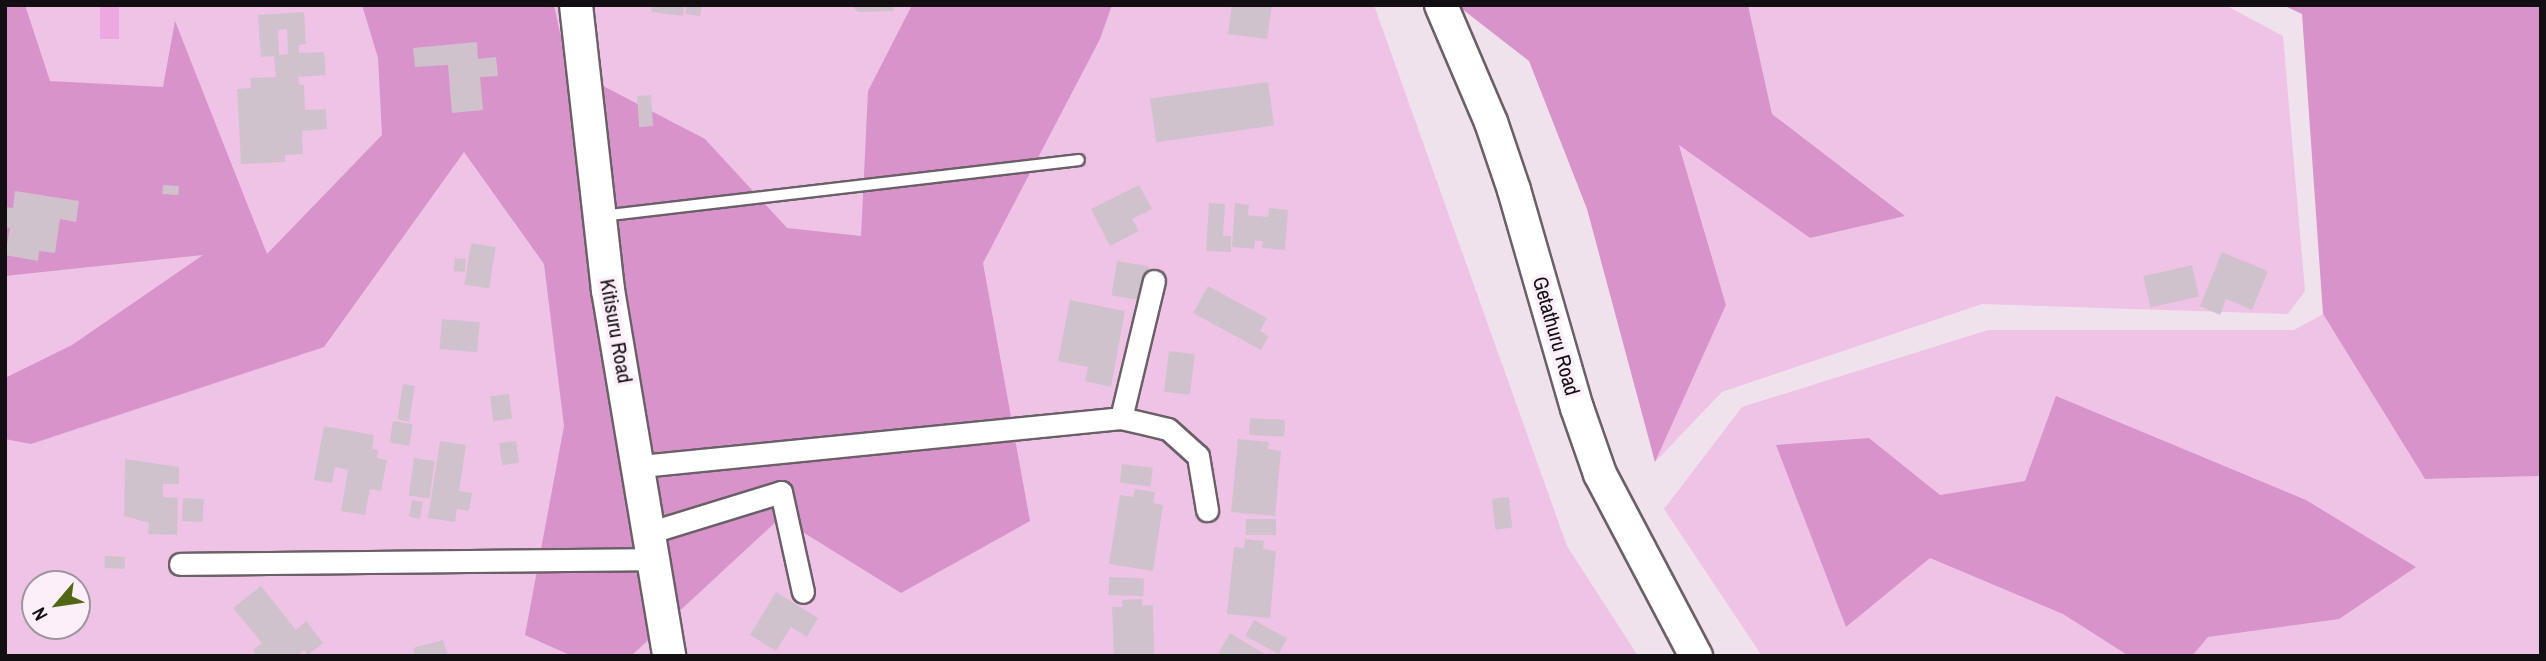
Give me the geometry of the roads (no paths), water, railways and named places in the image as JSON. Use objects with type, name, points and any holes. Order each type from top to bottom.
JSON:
[{"type":"main road","name":"Kitisuru Road","points":[[576,5],[608,290],[641,466],[669,656]]},
{"type":"main road","name":"Getathuru Road","points":[[1441,5],[1514,190],[1577,408],[1600,474],[1696,656]]},
{"type":"street","points":[[1121,418],[1154,281]]},
{"type":"street","points":[[641,466],[1121,418],[1168,429],[1198,456],[1207,510]]},
{"type":"street","points":[[180,565],[653,545],[781,492],[803,592]]},
{"type":"lane","points":[[600,216],[1079,160]]}]
